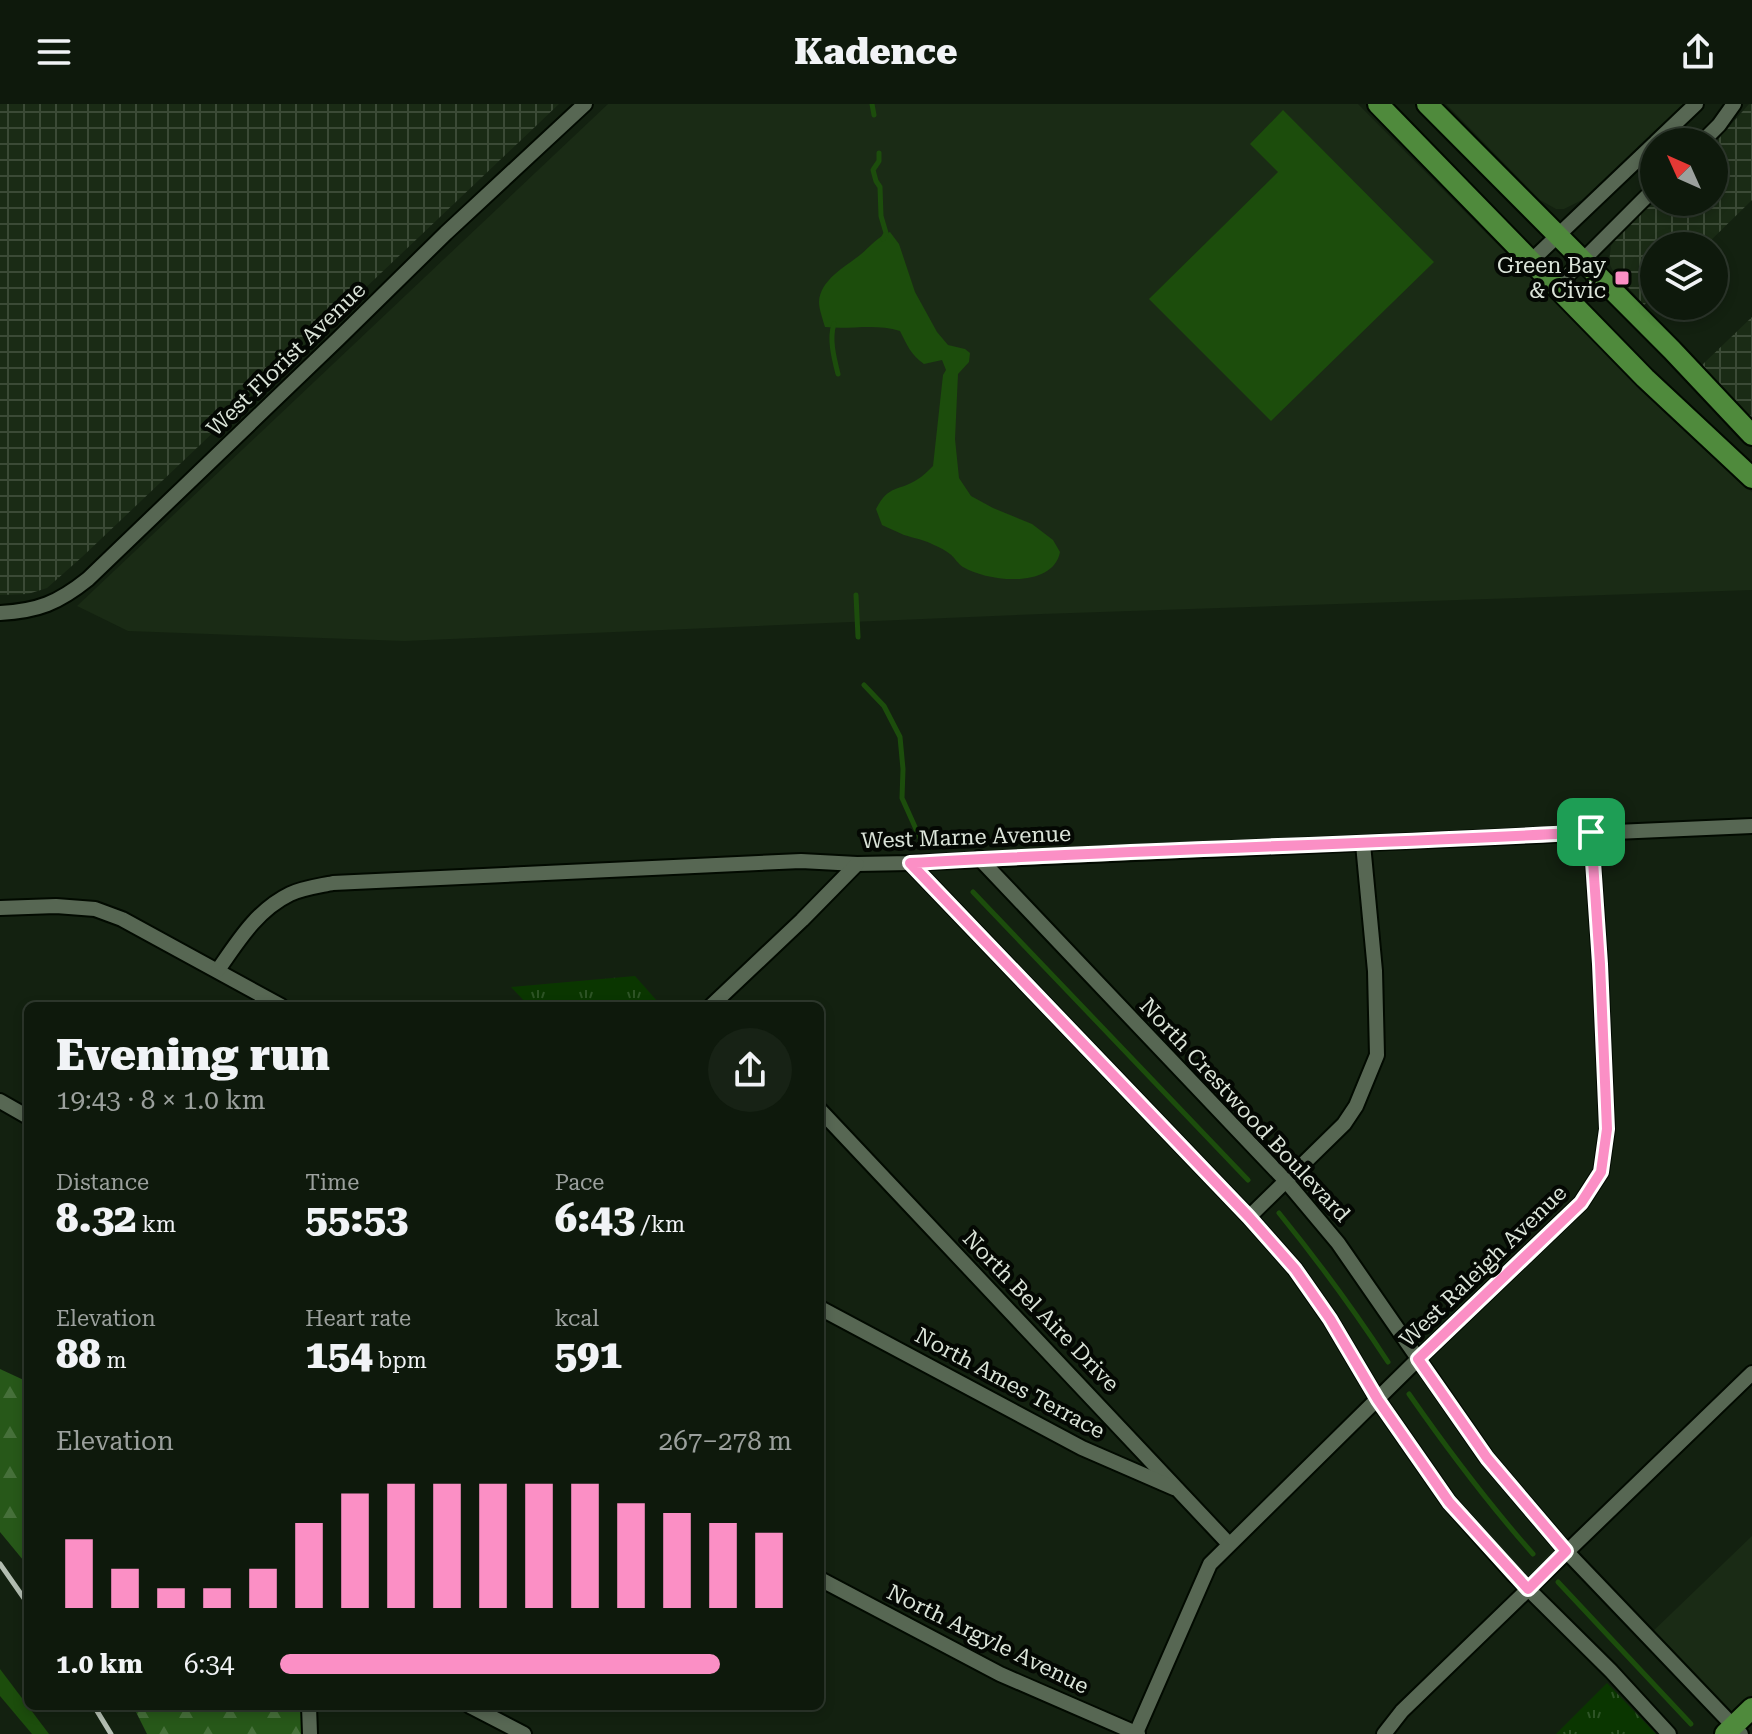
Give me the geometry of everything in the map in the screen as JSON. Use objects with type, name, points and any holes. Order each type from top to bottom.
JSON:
[{"type":"main road","points":[[1378,104],[1645,378],[1752,478]]},
{"type":"main road","points":[[1427,104],[1583,259],[1752,435]]},
{"type":"main road","points":[[1733,1731],[1752,1708]]},
{"type":"street","name":"West Florist Avenue","points":[[0,613],[26,611],[57,601],[88,579],[446,233],[585,104]]},
{"type":"street","points":[[1671,128],[1696,104]]},
{"type":"street","points":[[1716,128],[1734,104]]},
{"type":"street","points":[[1530,262],[1640,157]]},
{"type":"street","points":[[1556,287],[1640,203]]},
{"type":"street","name":"West Marne Avenue","points":[[218,970],[245,931],[266,909],[292,893],[333,883],[801,861],[910,863],[1752,826]]},
{"type":"street","name":"West Raleigh Avenue","points":[[1137,1734],[1210,1564],[1581,1203],[1601,1172],[1607,1129],[1591,832]]},
{"type":"street","points":[[1249,1217],[1344,1124],[1356,1106],[1377,1055],[1375,971],[1363,844]]},
{"type":"street","name":"North Crestwood Boulevard","points":[[979,858],[1286,1181],[1338,1243],[1487,1458],[1566,1551],[1733,1731]]},
{"type":"street","points":[[910,863],[1249,1217],[1295,1269],[1330,1319],[1378,1400],[1449,1502],[1528,1589],[1669,1734]]},
{"type":"street","points":[[718,1002],[857,864]]},
{"type":"street","points":[[0,908],[56,906],[95,909],[122,919],[274,1002]]},
{"type":"street","points":[[0,1101],[24,1115]]},
{"type":"street","name":"North Bel Aire Drive","points":[[824,1114],[1229,1544]]},
{"type":"street","name":"North Ames Terrace","points":[[824,1310],[1082,1448],[1182,1491]]},
{"type":"street","points":[[1384,1734],[1402,1711],[1752,1373]]},
{"type":"street","name":"North Argyle Avenue","points":[[824,1581],[1000,1674],[1137,1734]]},
{"type":"street","points":[[309,1710],[310,1734]]},
{"type":"street","points":[[478,1710],[524,1734]]},
{"type":"shaded area","points":[[0,104],[559,104],[47,588],[28,594],[0,595]]},
{"type":"shaded area","points":[[608,104],[1358,104],[1664,412],[1752,492],[1752,590],[1042,614],[404,641],[128,631],[77,606]]},
{"type":"shaded area","points":[[1446,104],[1683,104],[1658,128],[1640,128],[1640,145],[1582,200],[1564,209],[1556,209],[1540,200]]},
{"type":"shaded area","points":[[1752,104],[1752,200],[1719,232],[1640,232],[1640,300],[1612,269],[1609,262],[1611,246],[1640,215],[1728,216],[1728,128]]},
{"type":"shaded area","points":[[1283,110],[1434,262],[1271,421],[1149,299],[1278,172],[1250,144]]},
{"type":"shaded area","points":[[890,232],[899,244],[915,292],[937,332],[948,345],[970,353],[969,362],[958,374],[955,439],[959,478],[971,496],[1032,524],[1053,540],[1060,552],[1055,564],[1045,572],[1033,577],[1003,579],[974,572],[940,548],[882,525],[876,509],[885,496],[918,479],[933,466],[946,370],[942,360],[924,364],[920,361],[900,331],[881,327],[825,327],[819,302],[820,294],[834,275]]},
{"type":"shaded area","points":[[1752,317],[1752,420],[1702,365]]},
{"type":"shaded area","points":[[1752,1536],[1752,1708],[1733,1726],[1648,1636]]},
{"type":"shaded area","points":[[0,1669],[24,1701],[24,1710],[31,1710],[49,1734],[32,1734],[0,1696]]},
{"type":"green space","points":[[635,976],[658,1002],[525,1002],[511,987]]},
{"type":"green space","points":[[0,1369],[24,1380],[24,1561],[0,1532]]},
{"type":"green space","points":[[1607,1683],[1656,1734],[1556,1734]]},
{"type":"green space","points":[[135,1710],[306,1710],[309,1734],[147,1734]]},
{"type":"waterway","points":[[872,104],[874,115]]},
{"type":"waterway","points":[[879,153],[879,161],[873,170],[880,187],[881,216],[886,233],[883,239]]},
{"type":"waterway","points":[[834,324],[832,342],[838,374]]},
{"type":"waterway","points":[[856,595],[858,637]]},
{"type":"waterway","points":[[864,685],[884,706],[900,737],[902,798],[920,838]]},
{"type":"waterway","points":[[973,892],[1248,1180]]},
{"type":"waterway","points":[[1279,1213],[1388,1362]]},
{"type":"waterway","points":[[1409,1394],[1469,1476],[1533,1554]]},
{"type":"waterway","points":[[1558,1582],[1691,1724]]},
{"type":"railway","points":[[0,1564],[24,1598]]},
{"type":"railway","points":[[96,1710],[111,1734]]},
{"type":"place","name":"Green Bay & Civic","points":[[1622,278]]},
{"type":"route","points":[[1591,832],[1607,1129],[1601,1172],[1581,1203],[1418,1359],[1487,1458],[1566,1551],[1528,1589],[1449,1502],[1378,1400],[1330,1319],[1295,1269],[1249,1217],[910,863],[1591,832]]}]
